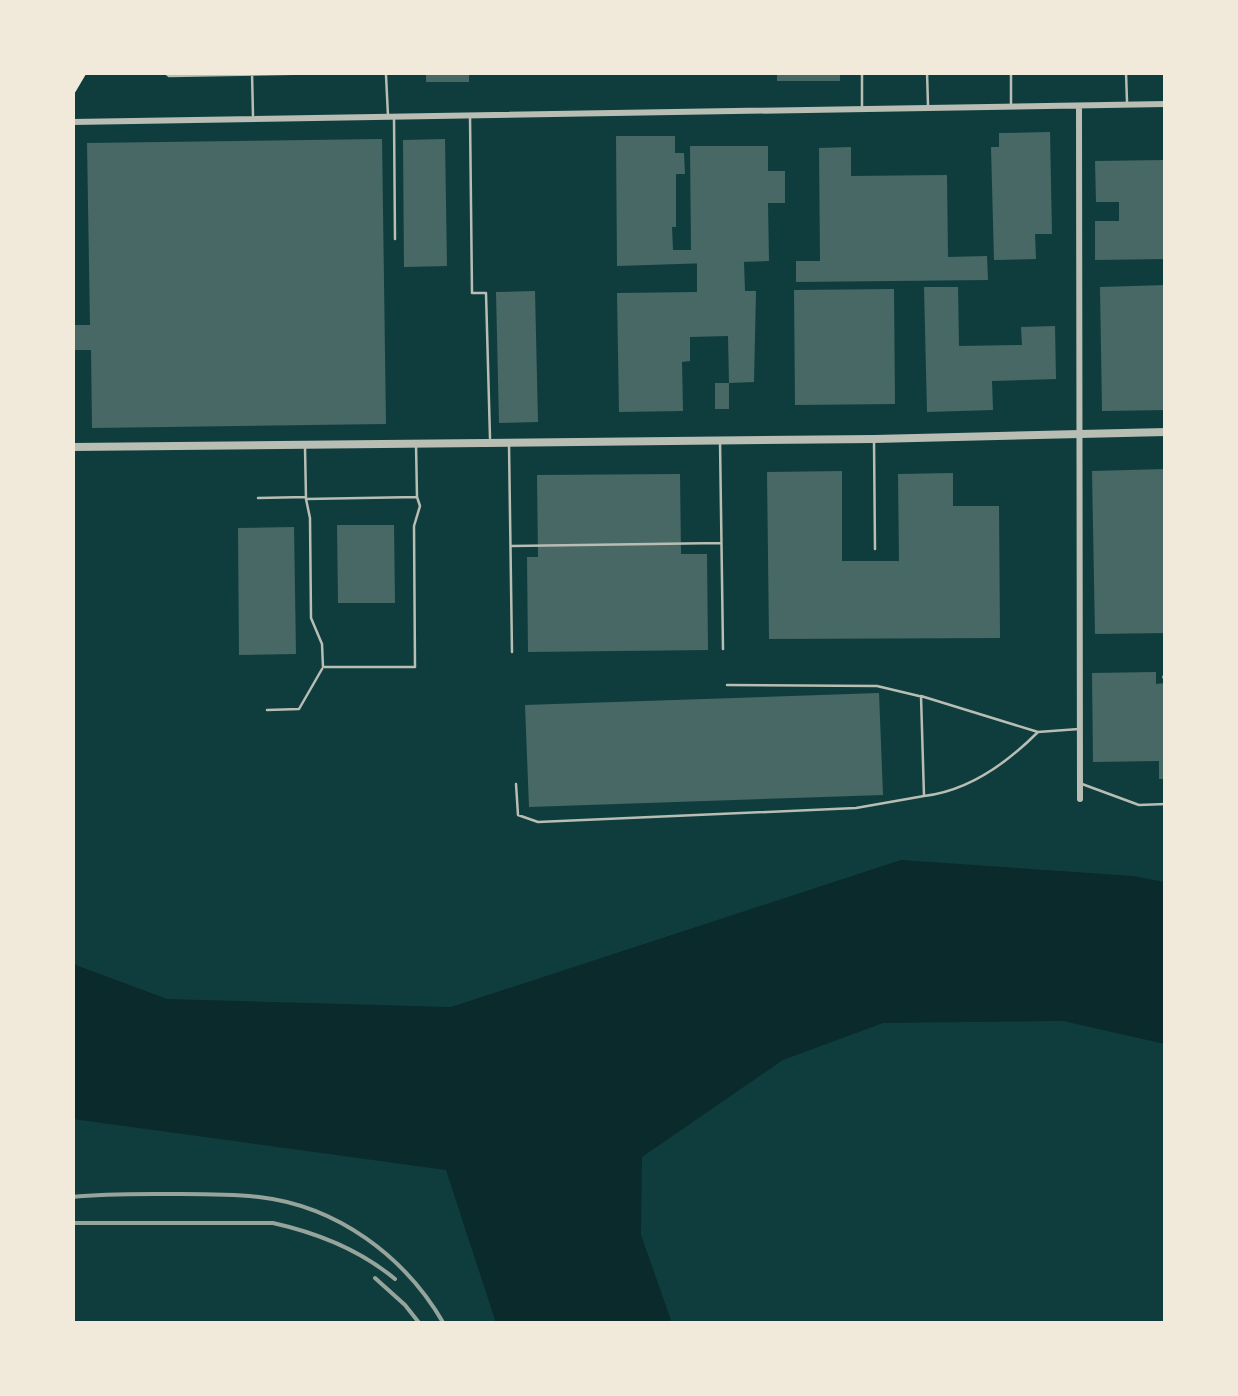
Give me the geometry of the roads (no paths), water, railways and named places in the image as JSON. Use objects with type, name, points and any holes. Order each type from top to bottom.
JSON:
[{"type":"main road","points":[[72,89],[82,72]]},
{"type":"street","points":[[72,122],[1166,104]]},
{"type":"street","points":[[1078,106],[1080,800]]},
{"type":"street","points":[[72,447],[1166,432]]},
{"type":"lane","points":[[164,72],[169,76],[387,73],[395,239]]},
{"type":"lane","points":[[862,72],[862,108]]},
{"type":"lane","points":[[927,72],[928,107]]},
{"type":"lane","points":[[1012,72],[1012,106]]},
{"type":"lane","points":[[1126,72],[1127,104]]},
{"type":"lane","points":[[252,74],[253,118]]},
{"type":"lane","points":[[470,114],[472,293],[486,293],[490,444]]},
{"type":"lane","points":[[874,439],[875,550]]},
{"type":"lane","points":[[720,440],[723,649]]},
{"type":"lane","points":[[509,443],[512,652]]},
{"type":"lane","points":[[322,668],[414,666],[414,526],[420,506],[416,444]]},
{"type":"lane","points":[[268,710],[299,708],[322,668],[322,644],[310,618],[305,445]]},
{"type":"lane","points":[[258,498],[417,498]]},
{"type":"lane","points":[[511,546],[721,542]]},
{"type":"lane","points":[[727,685],[876,686],[1038,732],[1080,728]]},
{"type":"lane","points":[[921,696],[924,796]]},
{"type":"lane","points":[[516,784],[518,815],[538,822],[856,808],[951,793],[1020,750],[1038,732]]},
{"type":"lane","points":[[1080,783],[1139,804],[1166,804]]},
{"type":"water","points":[[901,860],[1133,876],[1165,882],[1165,1044],[1063,1021],[883,1023],[783,1060],[642,1157],[641,1235],[672,1323],[496,1323],[446,1170],[73,1119],[73,964],[167,999],[451,1007]]},
{"type":"railway","points":[[72,1197],[240,1195],[288,1202],[315,1211],[342,1223],[389,1256],[428,1299],[444,1324]]},
{"type":"railway","points":[[72,1223],[273,1223],[337,1244],[395,1279]]},
{"type":"railway","points":[[375,1278],[420,1324]]}]
